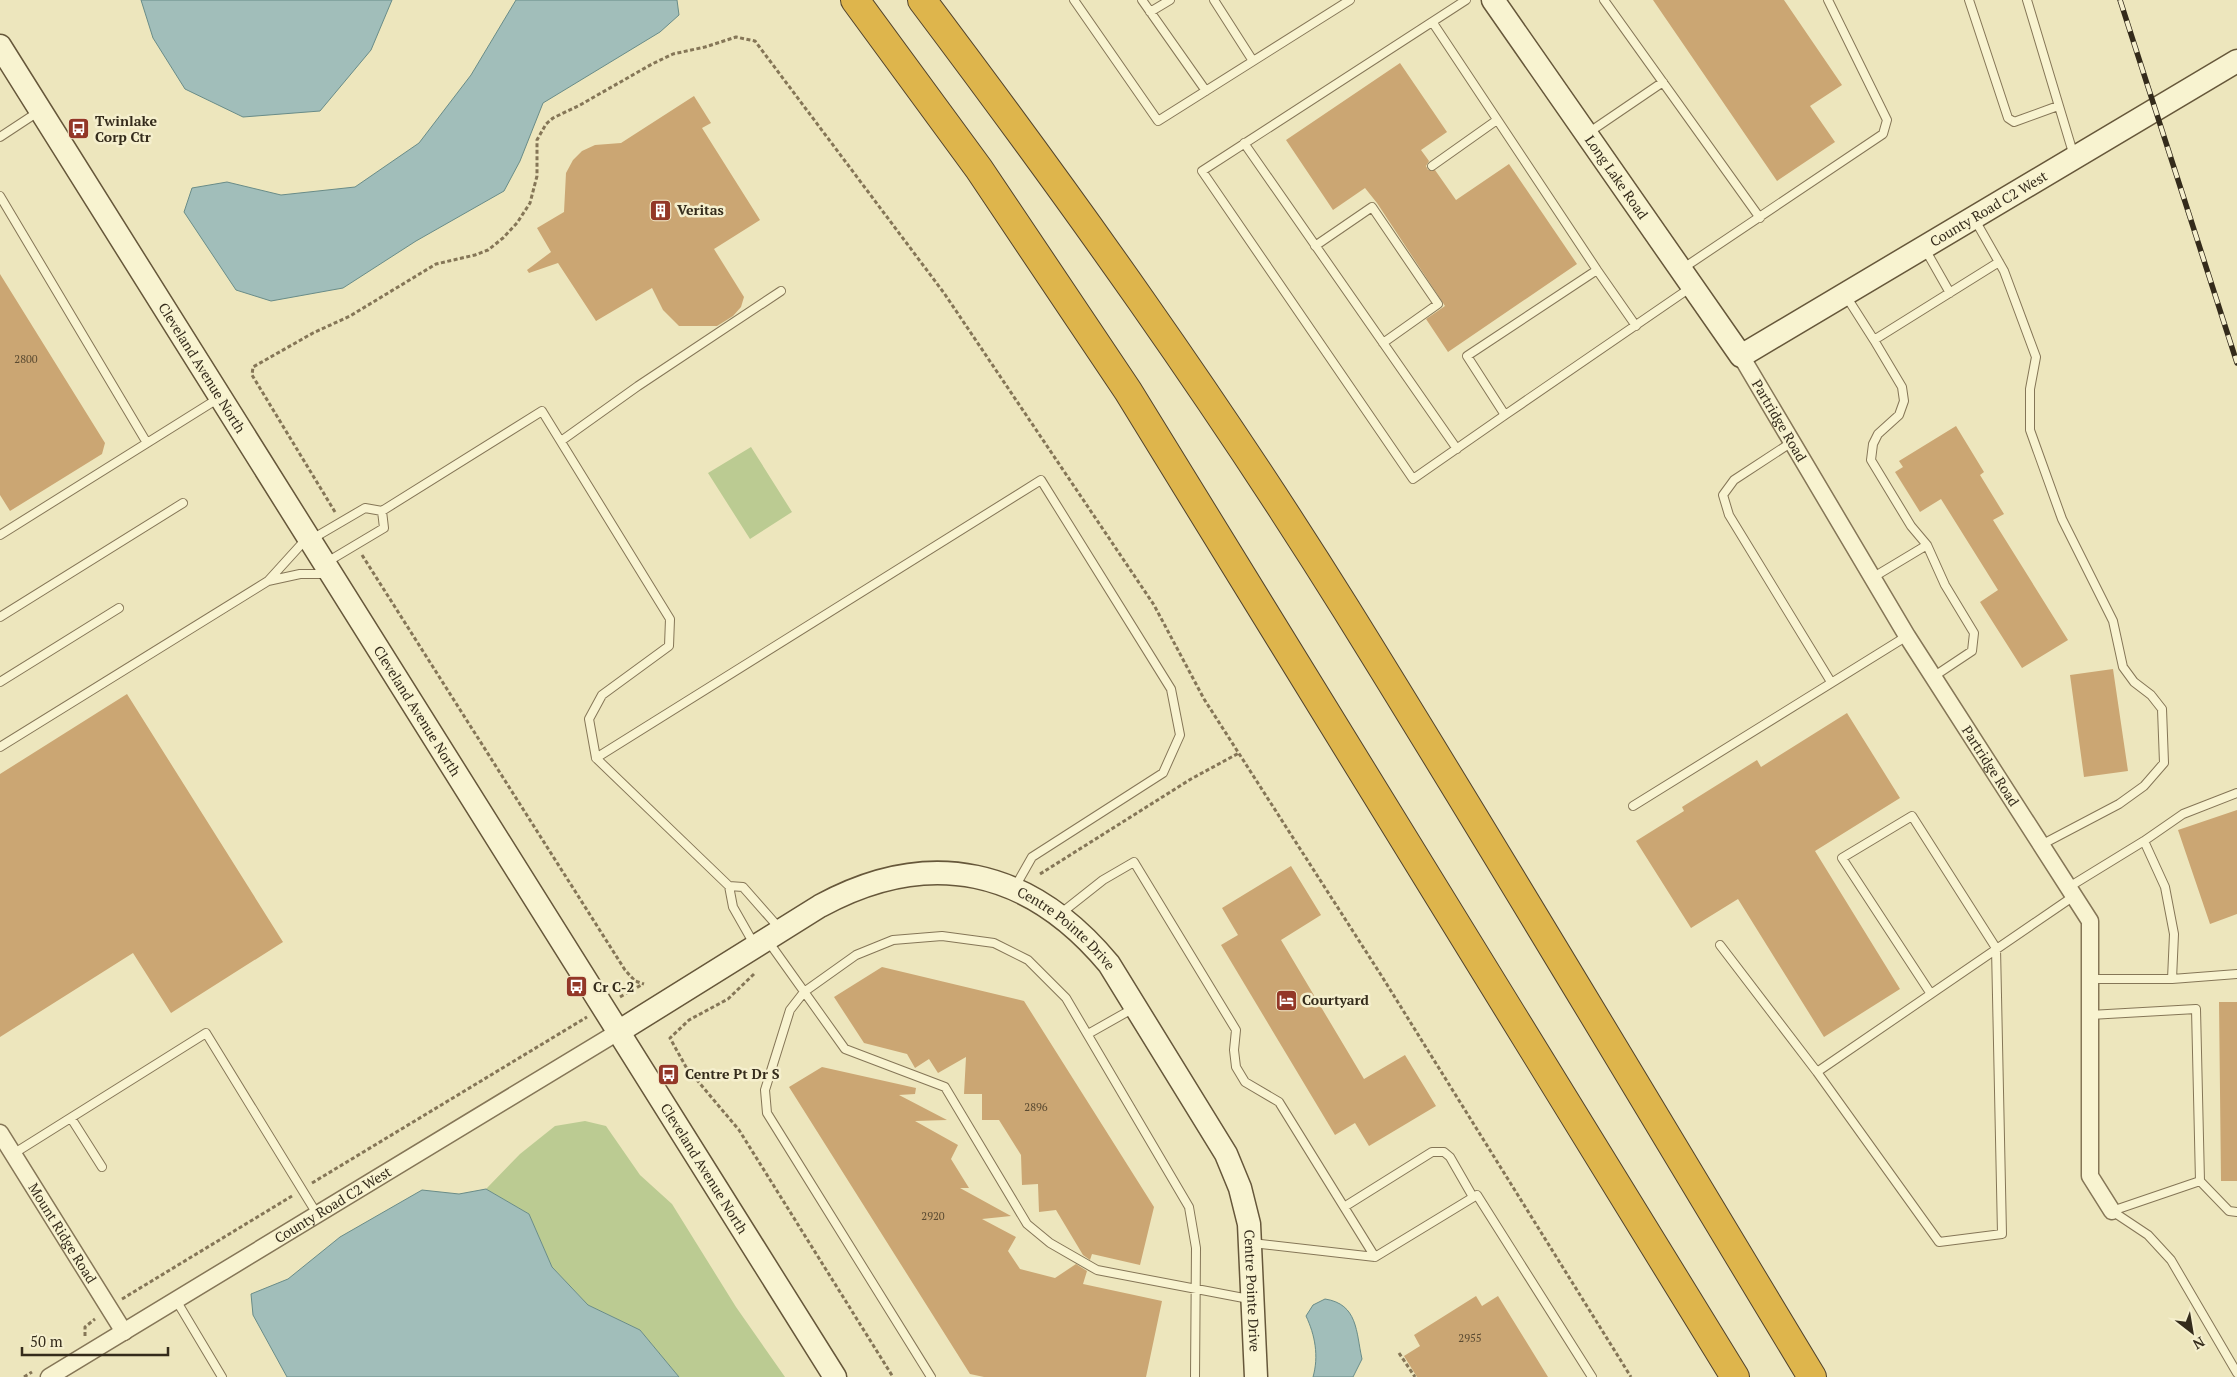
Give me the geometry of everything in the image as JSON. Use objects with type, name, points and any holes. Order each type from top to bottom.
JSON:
[{"type":"highway","points":[[855,0],[979,169],[1128,391],[1735,1377]]},
{"type":"highway","points":[[922,0],[1034,151],[1166,338],[1345,608],[1812,1377]]},
{"type":"street","name":"Long Lake Road","points":[[1493,0],[1741,356]]},
{"type":"street","name":"Cleveland Avenue North","points":[[0,46],[835,1377]]},
{"type":"street","name":"County Road C2 West","points":[[1741,356],[2237,61]]},
{"type":"street","name":"Partridge Road","points":[[1741,356],[1907,636],[2090,921],[2090,1176],[2112,1211]]},
{"type":"street","name":"Centre Pointe Drive","points":[[618,1032],[846,892],[874,882],[904,875],[937,873],[971,876],[1014,889],[1034,898],[1060,914],[1088,938],[1109,964],[1226,1154],[1240,1188],[1248,1224],[1254,1300],[1256,1377]]},
{"type":"street","name":"County Road C2 West","points":[[49,1377],[618,1032]]},
{"type":"street","name":"Mount Ridge Road","points":[[0,1133],[124,1332]]},
{"type":"lane","points":[[1074,0],[1158,121],[1350,0]]},
{"type":"lane","points":[[1142,0],[1206,91]]},
{"type":"lane","points":[[1150,12],[1170,0]]},
{"type":"lane","points":[[1214,0],[1253,61]]},
{"type":"lane","points":[[1466,0],[1202,171],[1413,478],[1636,326],[1686,278],[1760,218],[1883,134],[1887,120],[1828,0]]},
{"type":"lane","points":[[1604,0],[1760,218]]},
{"type":"lane","points":[[1969,0],[2008,118],[2014,122],[2058,106]]},
{"type":"lane","points":[[2027,0],[2075,158]]},
{"type":"lane","points":[[1433,23],[1636,326]]},
{"type":"lane","points":[[1586,135],[1663,82]]},
{"type":"lane","points":[[0,137],[40,110]]},
{"type":"lane","points":[[1432,166],[1497,120]]},
{"type":"lane","points":[[1244,143],[1457,449]]},
{"type":"lane","points":[[0,196],[147,443]]},
{"type":"lane","points":[[1315,246],[1374,205],[1438,304],[1383,343]]},
{"type":"lane","points":[[1974,218],[1999,262],[2036,357],[2030,389],[2030,430],[2062,519],[2113,621],[2123,667],[2134,682],[2151,695],[2162,709],[2164,763],[2144,786],[2119,804],[2041,844]]},
{"type":"lane","points":[[1924,247],[1950,293]]},
{"type":"lane","points":[[1874,340],[1999,262]]},
{"type":"lane","points":[[1505,415],[1467,356],[1597,270]]},
{"type":"lane","points":[[561,442],[638,386],[781,291]]},
{"type":"lane","points":[[1845,294],[1902,387],[1904,401],[1898,415],[1878,434],[1873,444],[1871,460],[1911,526],[1927,544],[1945,585],[1974,633],[1972,651],[1933,677]]},
{"type":"lane","points":[[0,535],[220,397]]},
{"type":"lane","points":[[0,747],[268,582],[309,538],[365,508],[382,511],[542,411],[670,619],[669,646],[602,695],[589,719],[596,758],[729,886],[733,907],[768,939]]},
{"type":"lane","points":[[1792,442],[1734,480],[1723,495],[1729,515],[1831,682]]},
{"type":"lane","points":[[596,758],[1041,480],[1171,689],[1180,735],[1164,773],[1032,857],[1014,889]]},
{"type":"lane","points":[[0,617],[183,503]]},
{"type":"lane","points":[[268,582],[328,569],[384,528],[382,511]]},
{"type":"lane","points":[[1872,578],[1927,544]]},
{"type":"lane","points":[[0,682],[119,608]]},
{"type":"lane","points":[[1632,806],[1907,636]]},
{"type":"lane","points":[[1817,1072],[1931,994],[2071,891],[2183,814],[2237,793]]},
{"type":"lane","points":[[1720,945],[1817,1072],[1939,1242],[2002,1234],[1996,948],[1912,816],[1842,858],[1931,994]]},
{"type":"lane","points":[[2144,841],[2165,887],[2169,906],[2174,934],[2172,979]]},
{"type":"lane","points":[[1060,914],[1103,880],[1134,862],[1236,1030],[1234,1050],[1236,1067],[1245,1082],[1278,1102],[1375,1257]]},
{"type":"lane","points":[[729,886],[743,886],[768,939],[845,1049],[945,1087],[1027,1224],[1050,1243],[1097,1270],[1254,1300]]},
{"type":"lane","points":[[930,1377],[767,1113],[765,1090],[790,1010],[804,992],[856,955],[893,940],[942,936],[994,944],[1028,960],[1066,998],[1189,1207],[1196,1248],[1194,1377]]},
{"type":"lane","points":[[2090,979],[2172,979],[2237,974]]},
{"type":"lane","points":[[1088,1034],[1136,1006]]},
{"type":"lane","points":[[2090,1015],[2196,1009],[2200,1181],[2229,1212],[2237,1212]]},
{"type":"lane","points":[[13,1154],[206,1033],[318,1214]]},
{"type":"lane","points":[[71,1118],[102,1167]]},
{"type":"lane","points":[[1344,1207],[1432,1152],[1444,1152],[1450,1157],[1473,1197]]},
{"type":"lane","points":[[2112,1211],[2200,1181]]},
{"type":"lane","points":[[1250,1243],[1375,1257],[1477,1194],[1592,1377]]},
{"type":"lane","points":[[2112,1211],[2148,1235],[2171,1260],[2237,1373]]},
{"type":"lane","points":[[176,1300],[222,1377]]},
{"type":"path","points":[[1040,874],[1191,780],[1238,754]]},
{"type":"path","points":[[780,958],[753,975],[728,999],[689,1020],[670,1038],[686,1067],[739,1130],[893,1377]]},
{"type":"path","points":[[124,1298],[573,1025]]},
{"type":"path","points":[[1399,1352],[1415,1377]]},
{"type":"green space","points":[[751,447],[792,512],[750,539],[708,473]]},
{"type":"green space","points":[[585,1121],[606,1126],[640,1175],[672,1204],[736,1307],[785,1377],[679,1377],[640,1330],[588,1305],[552,1267],[529,1214],[486,1189],[520,1154],[555,1126]]},
{"type":"water","points":[[141,0],[392,0],[371,50],[320,111],[243,117],[185,89],[153,38]]},
{"type":"water","points":[[516,0],[677,0],[679,15],[660,32],[543,103],[520,161],[504,191],[416,241],[343,288],[271,301],[236,290],[184,212],[192,188],[227,182],[281,195],[355,187],[419,143],[471,75]]},
{"type":"water","points":[[486,1189],[529,1214],[552,1267],[588,1305],[640,1330],[679,1377],[287,1377],[253,1315],[251,1294],[288,1279],[340,1237],[422,1190],[459,1194]]},
{"type":"water","points":[[1325,1299],[1336,1302],[1344,1307],[1354,1321],[1362,1359],[1353,1377],[1313,1377],[1316,1353],[1312,1331],[1306,1316],[1313,1305]]},
{"type":"building","points":[[1653,0],[1784,0],[1842,85],[1810,106],[1835,142],[1777,181]]},
{"type":"building","points":[[1400,63],[1447,132],[1421,150],[1429,161],[1426,166],[1428,170],[1435,170],[1456,200],[1509,164],[1577,264],[1448,352],[1426,319],[1445,306],[1377,203],[1365,188],[1333,210],[1286,140]]},
{"type":"building","name":"Veritas","points":[[694,96],[711,123],[702,128],[760,220],[714,249],[744,297],[741,307],[733,316],[717,326],[679,326],[663,310],[652,288],[596,321],[558,263],[529,273],[527,270],[551,252],[537,228],[564,212],[566,173],[573,160],[582,151],[595,145],[621,143]]},
{"type":"building","points":[[0,274],[105,443],[102,454],[10,511],[0,495]]},
{"type":"building","points":[[1956,426],[1984,472],[1980,475],[2004,514],[1993,520],[2068,640],[2022,668],[1980,602],[1998,590],[1941,499],[1920,512],[1895,472],[1903,467],[1899,461]]},
{"type":"building","points":[[2113,669],[2128,771],[2084,777],[2070,675]]},
{"type":"building","points":[[127,694],[283,942],[171,1013],[133,953],[0,1037],[0,774]]},
{"type":"building","points":[[1847,713],[1900,798],[1815,851],[1900,989],[1824,1037],[1738,899],[1691,928],[1636,841],[1684,811],[1682,807],[1757,760],[1761,767]]},
{"type":"building","points":[[2237,810],[2237,914],[2210,924],[2178,830]]},
{"type":"building","name":"Courtyard","points":[[1291,866],[1321,915],[1281,940],[1364,1079],[1405,1055],[1436,1106],[1369,1146],[1355,1123],[1335,1135],[1221,945],[1238,935],[1222,908]]},
{"type":"building","points":[[882,967],[1024,1001],[1154,1207],[1140,1265],[1092,1254],[1090,1260],[1083,1255],[1056,1210],[1039,1212],[1038,1184],[1022,1185],[1021,1155],[999,1120],[982,1120],[982,1094],[964,1094],[966,1057],[938,1073],[929,1059],[915,1068],[907,1054],[864,1043],[834,997]]},
{"type":"building","points":[[2219,1002],[2237,1002],[2237,1181],[2221,1181]]},
{"type":"building","points":[[822,1067],[916,1088],[915,1094],[899,1095],[947,1120],[915,1121],[958,1145],[951,1159],[969,1188],[960,1188],[1011,1216],[982,1219],[1016,1237],[1008,1251],[1020,1269],[1055,1278],[1076,1264],[1087,1271],[1083,1284],[1162,1301],[1146,1377],[984,1377],[970,1374],[789,1087]]},
{"type":"building","points":[[1476,1296],[1482,1306],[1498,1296],[1548,1377],[1417,1377],[1404,1356],[1420,1346],[1414,1335]]},
{"type":"railway","points":[[2120,0],[2237,363]]},
{"type":"place","name":"Twinlake Corp Ctr","points":[[79,129]]},
{"type":"place","name":"Veritas","points":[[661,210]]},
{"type":"place","name":"Cr C-2","points":[[577,987]]},
{"type":"place","name":"Courtyard","points":[[1286,1000]]},
{"type":"place","name":"Centre Pt Dr S","points":[[669,1074]]}]
